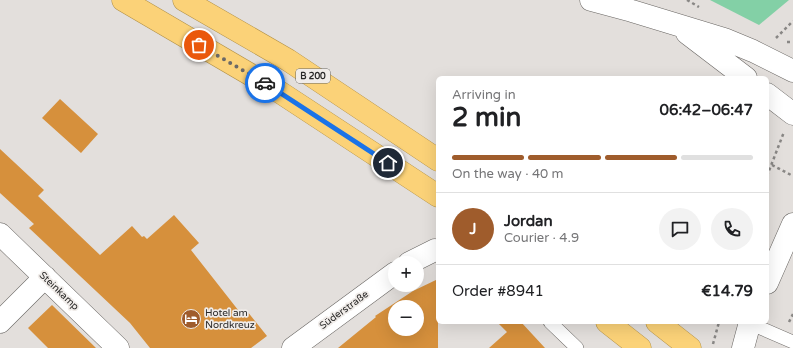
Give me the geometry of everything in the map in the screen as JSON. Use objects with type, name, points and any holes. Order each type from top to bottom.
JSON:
[{"type":"highway","points":[[123,0],[275,89],[436,195]]},
{"type":"highway","name":"B 200","points":[[184,0],[288,60],[436,159]]},
{"type":"highway","points":[[610,324],[640,348]]},
{"type":"highway","points":[[660,324],[684,343]]},
{"type":"main road","points":[[591,0],[724,39],[753,51],[793,71]]},
{"type":"main road","points":[[677,25],[743,76]]},
{"type":"main road","points":[[769,96],[790,121]]},
{"type":"main road","points":[[769,278],[793,224]]},
{"type":"main road","name":"Steinkamp","points":[[0,234],[118,348]]},
{"type":"main road","points":[[424,256],[436,250]]},
{"type":"main road","points":[[0,322],[45,277]]},
{"type":"main road","name":"Süderstraße","points":[[293,348],[388,278]]},
{"type":"main road","points":[[743,348],[750,324]]},
{"type":"lane","points":[[552,324],[577,348]]},
{"type":"lane","points":[[752,324],[793,342]]},
{"type":"path","points":[[773,42],[793,21]]},
{"type":"path","points":[[769,172],[790,121]]},
{"type":"path","points":[[772,165],[793,176]]},
{"type":"path","points":[[711,348],[718,324]]},
{"type":"green space","points":[[710,0],[789,0],[759,25]]},
{"type":"building","points":[[60,99],[98,134],[81,153],[42,118]]},
{"type":"building","points":[[0,149],[44,190],[38,196],[100,255],[132,226],[142,237],[144,236],[147,239],[174,215],[199,243],[191,250],[242,315],[247,311],[267,336],[251,348],[150,348],[130,323],[29,228],[34,224],[0,193]]},
{"type":"building","points":[[436,280],[436,324],[438,324],[438,348],[338,348],[376,317],[375,316],[388,307],[388,336],[424,336],[424,300],[399,300],[411,292],[424,292],[424,286]]},
{"type":"building","points":[[52,305],[96,348],[48,348],[28,328]]},
{"type":"building","points":[[499,324],[523,324],[545,348],[489,348],[507,332]]},
{"type":"way so far","points":[[199,45],[265,83]]},
{"type":"place","name":"Hotel am Nordkreuz","points":[[191,319]]},
{"type":"route","points":[[265,83],[388,163]]}]
